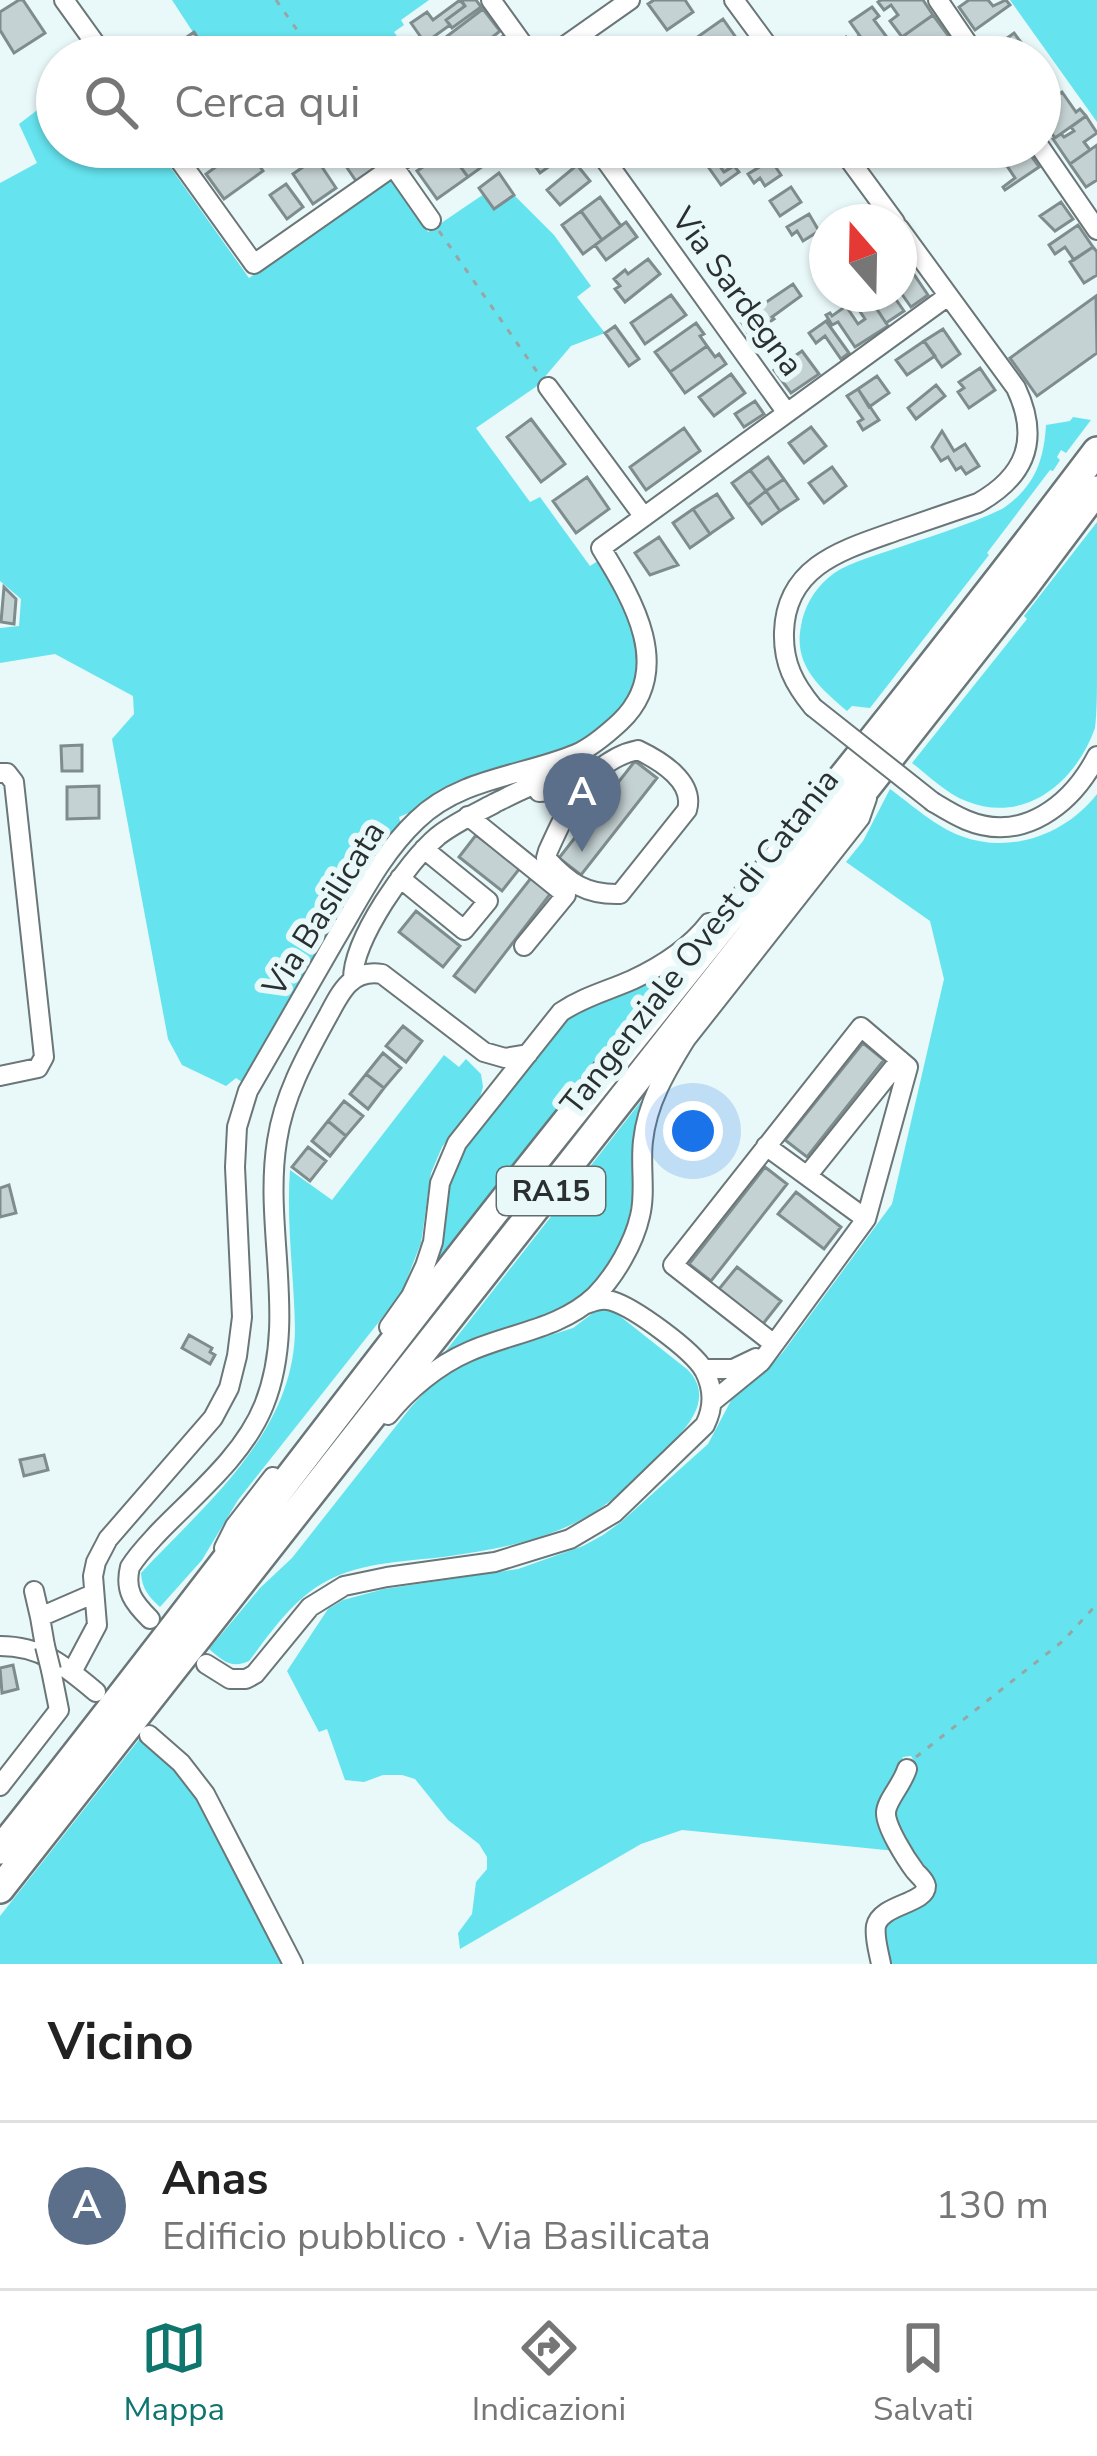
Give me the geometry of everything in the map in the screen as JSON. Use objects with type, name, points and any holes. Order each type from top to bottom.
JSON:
[{"type":"highway","name":"Tangenziale Ovest di Catania","points":[[863,773],[1097,452]]},
{"type":"highway","name":"Tangenziale Ovest di Catania","points":[[0,1889],[210,1603],[863,773],[1097,490]]},
{"type":"highway","name":"Tangenziale Ovest di Catania","points":[[0,1850],[210,1603]]},
{"type":"street","points":[[64,0],[90,36]]},
{"type":"street","points":[[491,0],[517,36]]},
{"type":"street","points":[[578,36],[630,0]]},
{"type":"street","points":[[734,0],[761,36]]},
{"type":"street","points":[[938,0],[963,36]]},
{"type":"street","points":[[185,168],[254,264],[390,168]]},
{"type":"street","points":[[394,168],[431,220]]},
{"type":"street","name":"Via Sardegna","points":[[611,168],[787,413]]},
{"type":"street","points":[[856,168],[882,204]]},
{"type":"street","points":[[1054,168],[1097,230]]},
{"type":"street","points":[[917,253],[1016,388],[1027,418],[1027,448],[1020,467],[998,492],[849,548],[817,565],[790,603],[783,638],[789,670],[813,707],[933,802],[969,822],[1027,823],[1058,808],[1084,780],[1097,756]]},
{"type":"street","name":"Via Basilicata","points":[[72,1672],[97,1624],[96,1562],[108,1540],[214,1418],[229,1388],[242,1317],[237,1127],[248,1091],[386,853],[420,816],[467,787],[578,753],[634,708],[647,670],[637,616],[601,548],[948,296]]},
{"type":"street","points":[[548,387],[644,517]]},
{"type":"street","points":[[638,750],[685,784],[690,802],[620,894],[581,889],[546,858],[562,821],[617,755],[638,750]]},
{"type":"street","points":[[578,753],[589,784]]},
{"type":"street","points":[[0,773],[7,773],[14,782],[44,1057],[38,1068],[0,1076]]},
{"type":"street","points":[[210,1603],[235,1526],[411,1296],[434,1242],[447,1161],[493,1097],[561,1012],[677,955],[699,936],[818,787],[863,773],[860,818],[686,1039],[663,1076],[650,1106],[643,1142],[640,1217],[614,1273],[584,1305]]},
{"type":"street","points":[[362,976],[396,886],[424,849],[468,816],[521,789],[562,776],[589,784]]},
{"type":"street","points":[[497,803],[589,784]]},
{"type":"street","points":[[539,792],[553,799],[562,821]]},
{"type":"street","points":[[468,816],[566,895],[524,946]]},
{"type":"street","points":[[396,886],[464,931],[488,902],[424,849]]},
{"type":"street","points":[[150,1619],[131,1599],[130,1567],[242,1442],[269,1390],[279,1344],[273,1184],[277,1141],[297,1071],[344,986],[362,976],[382,974],[484,1052],[505,1058],[528,1054]]},
{"type":"street","points":[[712,1402],[757,1367],[774,1344],[866,1219],[908,1067],[860,1027],[673,1265],[774,1344]]},
{"type":"street","points":[[466,1040],[491,1070],[493,1097]]},
{"type":"street","points":[[807,1176],[899,1060]]},
{"type":"street","points":[[766,1146],[866,1219]]},
{"type":"street","points":[[622,1258],[620,1284],[657,1329]]},
{"type":"street","points":[[206,1664],[230,1679],[255,1674],[310,1607],[344,1586],[512,1559],[592,1528],[638,1492],[705,1425],[712,1391],[703,1369],[657,1329],[616,1303],[596,1300],[558,1321],[466,1353],[397,1404],[287,1544],[210,1603]]},
{"type":"street","points":[[703,1369],[719,1371],[746,1364],[774,1344]]},
{"type":"street","points":[[0,1786],[59,1710],[34,1592]]},
{"type":"street","points":[[40,1617],[93,1594]]},
{"type":"street","points":[[0,1646],[28,1647],[47,1655],[96,1692]]},
{"type":"street","points":[[148,1735],[181,1763],[205,1794],[292,1964]]},
{"type":"street","points":[[881,1964],[876,1926],[881,1916],[926,1890],[886,1816],[907,1769]]},
{"type":"path","points":[[276,0],[301,36]]},
{"type":"path","points":[[431,220],[548,387]]},
{"type":"path","points":[[907,1769],[1063,1641],[1097,1604]]},
{"type":"shaded area","points":[[172,0],[429,0],[401,20],[404,25],[394,32],[397,36],[195,36]]},
{"type":"shaded area","points":[[1010,0],[1097,0],[1097,122],[1061,72],[1061,36],[1036,36]]},
{"type":"shaded area","points":[[36,111],[36,161],[19,124]]},
{"type":"shaded area","points":[[36,164],[36,168],[171,168],[249,278],[391,178],[428,232],[484,194],[494,209],[514,195],[554,235],[591,286],[577,297],[605,333],[571,346],[537,386],[476,428],[530,502],[540,497],[590,566],[601,559],[618,587],[638,642],[639,686],[607,724],[583,740],[399,817],[401,825],[245,1084],[236,1078],[226,1086],[182,1065],[168,1039],[112,739],[134,714],[133,696],[55,654],[0,663],[0,628],[19,626],[21,599],[0,581],[0,183]]},
{"type":"shaded area","points":[[1073,417],[1091,420],[1066,453],[1061,450],[1053,471],[870,708],[852,706],[847,711],[818,684],[801,652],[802,619],[818,588],[849,565],[1002,509],[1035,473],[1046,425]]},
{"type":"shaded area","points":[[1097,522],[1097,708],[1086,748],[1061,781],[1028,803],[988,807],[959,798],[912,763]]},
{"type":"shaded area","points":[[890,789],[952,832],[999,843],[1054,830],[1097,794],[1097,1964],[886,1964],[889,1922],[926,1901],[893,1819],[896,1802],[903,1799],[917,1766],[911,1756],[903,1757],[878,1819],[896,1851],[682,1830],[641,1844],[460,1949],[458,1933],[472,1914],[476,1882],[487,1869],[487,1857],[479,1844],[448,1820],[415,1779],[383,1775],[364,1782],[345,1780],[327,1729],[319,1732],[287,1671],[328,1609],[343,1600],[384,1589],[518,1569],[583,1546],[621,1522],[708,1444],[735,1393],[783,1352],[892,1204],[944,979],[930,921],[846,862],[863,841]]},
{"type":"shaded area","points":[[668,971],[453,1246],[437,1260],[448,1181],[463,1150],[558,1026],[596,1002]]},
{"type":"shaded area","points":[[444,1055],[459,1067],[466,1059],[481,1074],[483,1087],[442,1147],[431,1173],[421,1243],[401,1294],[238,1500],[202,1560],[160,1607],[147,1592],[141,1573],[242,1463],[280,1400],[291,1366],[295,1328],[290,1170],[332,1200]]},
{"type":"shaded area","points":[[642,1100],[628,1220],[606,1273],[587,1295],[559,1312],[445,1352]]},
{"type":"shaded area","points":[[604,1309],[616,1313],[688,1370],[699,1395],[686,1427],[620,1493],[565,1528],[528,1541],[342,1574],[301,1600],[249,1661],[228,1662],[209,1649],[292,1558],[436,1380],[473,1356],[476,1359],[573,1328]]},
{"type":"shaded area","points":[[141,1737],[191,1782],[287,1964],[0,1964],[0,1916]]},
{"type":"building","points":[[23,0],[45,33],[14,53],[0,30],[0,12]]},
{"type":"building","points":[[460,0],[465,6],[435,36],[420,36],[411,23],[427,12],[433,20]]},
{"type":"building","points":[[461,0],[476,0],[481,7],[452,28],[446,20],[465,6]]},
{"type":"building","points":[[685,0],[693,12],[667,30],[648,4]]},
{"type":"building","points":[[923,0],[933,15],[901,36],[890,21],[898,15],[891,5],[884,10],[878,2]]},
{"type":"building","points":[[969,0],[988,0],[993,6],[1006,0],[1010,5],[975,30],[959,7]]},
{"type":"building","points":[[872,7],[879,16],[874,20],[886,36],[860,36],[850,22]]},
{"type":"building","points":[[483,9],[500,31],[494,36],[447,36]]},
{"type":"building","points":[[933,15],[949,36],[903,36]]},
{"type":"building","points":[[723,19],[735,36],[699,36]]},
{"type":"building","points":[[1061,93],[1076,112],[1080,109],[1086,116],[1061,134]]},
{"type":"building","points":[[1086,116],[1097,133],[1084,142],[1090,150],[1070,164],[1061,151],[1061,134],[1074,131],[1071,127]]},
{"type":"building","points":[[1097,145],[1097,180],[1086,187],[1070,164]]},
{"type":"building","points":[[214,168],[263,171],[224,199],[206,174]]},
{"type":"building","points":[[302,168],[323,168],[336,188],[313,204],[293,174]]},
{"type":"building","points":[[347,168],[375,168],[356,181]]},
{"type":"building","points":[[461,168],[468,177],[437,199],[417,171]]},
{"type":"building","points":[[573,168],[579,168],[590,181],[560,205],[547,190]]},
{"type":"building","points":[[709,168],[724,172],[736,168],[739,172],[721,185]]},
{"type":"building","points":[[758,168],[776,168],[781,175],[765,186],[760,178],[754,183],[748,174]]},
{"type":"building","points":[[1008,168],[1038,168],[1005,190],[1015,178]]},
{"type":"building","points":[[499,173],[514,195],[494,209],[479,188]]},
{"type":"building","points":[[286,184],[303,207],[287,219],[270,195]]},
{"type":"building","points":[[791,187],[801,202],[780,216],[770,201]]},
{"type":"building","points":[[600,197],[621,226],[602,240],[581,211]]},
{"type":"building","points":[[1061,202],[1073,219],[1055,231],[1040,216]]},
{"type":"building","points":[[581,211],[602,240],[583,254],[562,225]]},
{"type":"building","points":[[809,214],[809,237],[803,241],[787,227]]},
{"type":"building","points":[[626,222],[637,237],[606,260],[595,245]]},
{"type":"building","points":[[1078,225],[1093,247],[1074,260],[1065,247],[1055,254],[1049,245]]},
{"type":"building","points":[[1093,247],[1097,275],[1084,283],[1070,262]]},
{"type":"building","points":[[648,259],[660,274],[625,302],[614,279]]},
{"type":"building","points":[[917,279],[928,295],[917,303]]},
{"type":"building","points":[[793,284],[801,296],[751,338],[740,320]]},
{"type":"building","points":[[671,295],[686,315],[645,344],[631,323]]},
{"type":"building","points":[[1096,296],[1097,353],[1037,396],[1010,358]]},
{"type":"building","points":[[850,312],[858,324],[865,319],[860,312],[879,312],[888,326],[855,347],[838,322],[832,325],[826,315]]},
{"type":"building","points":[[879,312],[902,312],[886,323]]},
{"type":"building","points":[[826,321],[849,353],[841,359],[825,336],[816,343],[809,333]]},
{"type":"building","points":[[696,323],[707,346],[670,372],[655,352]]},
{"type":"building","points":[[615,326],[639,359],[629,366],[605,333]]},
{"type":"building","points":[[943,329],[960,354],[942,367],[924,341]]},
{"type":"building","points":[[924,341],[935,356],[907,375],[896,360]]},
{"type":"building","points":[[707,346],[726,364],[685,393],[670,372]]},
{"type":"building","points":[[802,351],[819,374],[791,393],[774,370]]},
{"type":"building","points":[[980,368],[995,390],[969,408],[958,392],[964,388],[959,382]]},
{"type":"building","points":[[731,374],[745,393],[714,416],[699,397]]},
{"type":"building","points":[[877,376],[889,393],[869,407],[858,389]]},
{"type":"building","points":[[936,385],[945,396],[916,419],[908,408]]},
{"type":"building","points":[[858,389],[879,420],[863,430],[858,422],[863,419],[847,396]]},
{"type":"building","points":[[755,401],[764,414],[744,427],[735,414]]},
{"type":"building","points":[[531,419],[565,464],[541,482],[507,437]]},
{"type":"building","points":[[811,427],[826,446],[804,463],[789,443]]},
{"type":"building","points":[[684,428],[700,451],[646,490],[630,467]]},
{"type":"building","points":[[942,431],[954,451],[965,444],[979,466],[966,474],[961,467],[956,470],[948,457],[941,461],[932,447]]},
{"type":"building","points":[[768,457],[784,479],[766,491],[750,470]]},
{"type":"building","points":[[832,467],[846,486],[824,503],[809,483]]},
{"type":"building","points":[[750,470],[766,491],[748,505],[732,483]]},
{"type":"building","points":[[587,477],[609,509],[576,533],[553,501]]},
{"type":"building","points":[[784,479],[798,499],[780,511],[766,491]]},
{"type":"building","points":[[766,491],[780,511],[762,524],[748,505]]},
{"type":"building","points":[[717,494],[733,518],[710,534],[693,509]]},
{"type":"building","points":[[693,509],[710,534],[690,548],[673,523]]},
{"type":"building","points":[[659,537],[678,565],[650,575],[635,553]]},
{"type":"building","points":[[4,587],[16,599],[14,624],[1,622]]},
{"type":"building","points":[[82,745],[82,771],[62,771],[61,746]]},
{"type":"building","points":[[635,761],[657,778],[581,875],[559,858]]},
{"type":"building","points":[[99,786],[99,818],[67,819],[67,787]]},
{"type":"building","points":[[476,835],[520,868],[502,891],[459,857]]},
{"type":"building","points":[[531,878],[551,893],[475,992],[454,976]]},
{"type":"building","points":[[416,911],[460,946],[443,967],[399,932]]},
{"type":"building","points":[[403,1026],[422,1041],[406,1062],[386,1046]]},
{"type":"building","points":[[863,1043],[884,1060],[807,1157],[785,1140]]},
{"type":"building","points":[[383,1053],[401,1068],[384,1088],[366,1074]]},
{"type":"building","points":[[366,1074],[384,1088],[368,1109],[350,1094]]},
{"type":"building","points":[[344,1101],[363,1116],[346,1136],[328,1121]]},
{"type":"building","points":[[328,1121],[346,1136],[330,1156],[312,1141]]},
{"type":"building","points":[[308,1147],[326,1161],[310,1181],[292,1167]]},
{"type":"building","points":[[765,1167],[787,1184],[711,1281],[689,1264]]},
{"type":"building","points":[[9,1185],[16,1213],[0,1217],[0,1188]]},
{"type":"building","points":[[796,1192],[841,1227],[824,1249],[778,1214]]},
{"type":"building","points":[[737,1267],[781,1301],[763,1324],[719,1289]]},
{"type":"building","points":[[189,1335],[212,1348],[215,1355],[210,1364],[182,1348]]},
{"type":"building","points":[[44,1455],[48,1470],[24,1476],[20,1460]]},
{"type":"building","points":[[13,1665],[18,1689],[2,1693],[0,1668]]},
{"type":"place","name":"Anas","points":[[582,852]]}]
